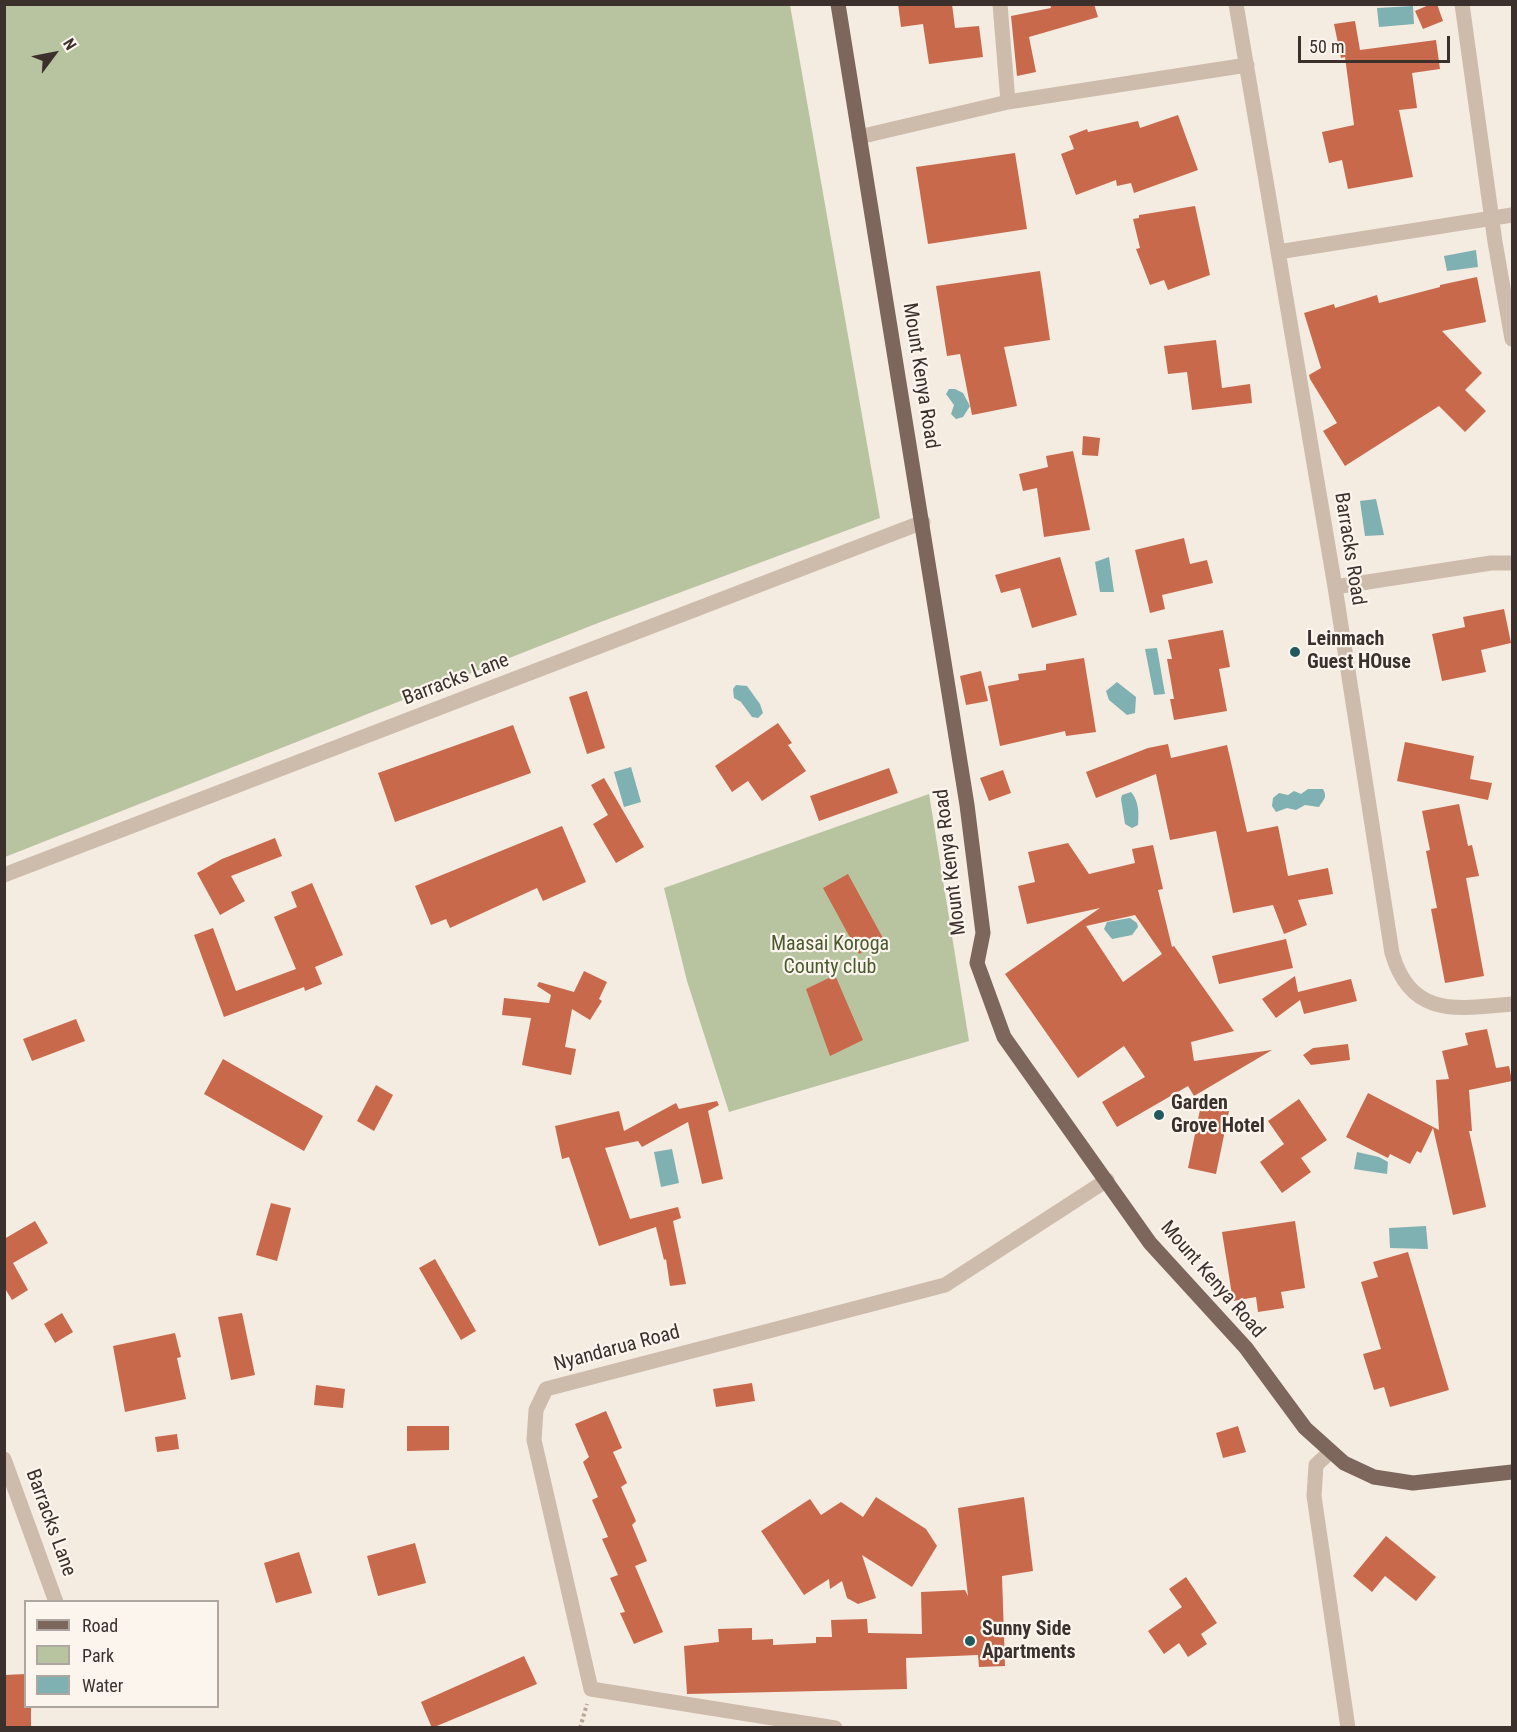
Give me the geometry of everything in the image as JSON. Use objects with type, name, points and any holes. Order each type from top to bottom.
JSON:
[{"type":"main road","name":"Mount Kenya Road","points":[[838,4],[967,805],[983,933],[977,963],[1004,1037],[1150,1243],[1246,1348],[1305,1428],[1330,1452],[1344,1463],[1374,1477],[1413,1483],[1512,1472]]},
{"type":"street","points":[[1000,4],[1008,102]]},
{"type":"street","name":"Barracks Road","points":[[1236,4],[1335,587],[1383,900],[1397,969],[1412,992],[1423,1001],[1443,1007],[1468,1008],[1512,1004]]},
{"type":"street","points":[[1462,4],[1512,339]]},
{"type":"street","points":[[859,137],[1008,102],[1247,65]]},
{"type":"street","points":[[1278,252],[1512,215]]},
{"type":"street","name":"Barracks Lane","points":[[4,875],[922,522]]},
{"type":"street","points":[[1335,587],[1491,563],[1512,563]]},
{"type":"street","name":"Nyandarua Road","points":[[591,1689],[534,1440],[536,1410],[546,1389],[945,1285],[1107,1180]]},
{"type":"street","points":[[1330,1452],[1316,1465],[1314,1497],[1348,1728]]},
{"type":"street","name":"Barracks Lane","points":[[4,1459],[55,1600]]},
{"type":"street","points":[[591,1689],[835,1728]]},
{"type":"path","points":[[580,1728],[591,1689]]},
{"type":"green space","points":[[5,4],[790,5],[880,518],[598,623],[5,857]]},
{"type":"green space","name":"Maasai Koroga County club","points":[[929,794],[969,1041],[729,1112],[687,981],[664,888]]},
{"type":"water","points":[[1413,6],[1414,24],[1379,27],[1377,8]]},
{"type":"water","points":[[1476,250],[1478,267],[1447,271],[1444,256]]},
{"type":"water","points":[[949,389],[963,393],[970,406],[963,417],[956,419],[951,414],[954,405],[946,394]]},
{"type":"water","points":[[1376,499],[1384,535],[1365,536],[1360,501]]},
{"type":"water","points":[[1109,557],[1114,592],[1100,592],[1095,562]]},
{"type":"water","points":[[1157,648],[1165,694],[1154,695],[1145,649]]},
{"type":"water","points":[[1117,682],[1136,697],[1135,713],[1127,715],[1109,700],[1106,691]]},
{"type":"water","points":[[736,685],[747,686],[760,704],[763,713],[758,718],[752,717],[741,702],[734,698],[733,689]]},
{"type":"water","points":[[631,767],[641,802],[624,807],[614,772]]},
{"type":"water","points":[[1308,789],[1323,789],[1325,797],[1319,807],[1305,805],[1296,810],[1287,808],[1276,812],[1272,806],[1273,798],[1279,793],[1288,795],[1294,791],[1301,794]]},
{"type":"water","points":[[1131,792],[1136,799],[1138,812],[1138,825],[1132,828],[1125,824],[1121,799],[1122,795]]},
{"type":"water","points":[[1130,918],[1137,923],[1138,927],[1132,935],[1112,939],[1104,929],[1107,922]]},
{"type":"water","points":[[672,1149],[679,1183],[661,1187],[654,1152]]},
{"type":"water","points":[[1357,1152],[1379,1157],[1388,1162],[1387,1174],[1354,1169]]},
{"type":"water","points":[[1426,1226],[1428,1249],[1390,1248],[1389,1228]]},
{"type":"building","points":[[898,4],[952,4],[955,28],[979,26],[983,57],[929,64],[923,24],[901,27]]},
{"type":"building","points":[[1050,4],[1094,4],[1098,17],[1029,37],[1036,72],[1017,76],[1011,16],[1051,8]]},
{"type":"building","points":[[1431,4],[1437,4],[1443,21],[1423,29],[1415,11]]},
{"type":"building","points":[[1355,21],[1360,50],[1436,40],[1440,69],[1412,73],[1417,108],[1399,110],[1413,177],[1348,189],[1342,160],[1329,163],[1322,132],[1354,125],[1345,57],[1341,58],[1334,24]]},
{"type":"building","points":[[1178,115],[1198,170],[1134,193],[1131,183],[1117,186],[1116,180],[1076,195],[1061,154],[1074,149],[1069,136],[1087,129],[1088,132],[1138,121],[1140,128]]},
{"type":"building","points":[[1015,153],[1027,229],[928,244],[916,167]]},
{"type":"building","points":[[1195,206],[1210,275],[1168,290],[1164,280],[1150,285],[1136,249],[1140,248],[1133,219],[1139,218],[1139,215]]},
{"type":"building","points":[[1040,271],[1050,340],[1004,347],[1017,406],[972,415],[960,354],[947,356],[936,286]]},
{"type":"building","points":[[1477,277],[1486,322],[1442,331],[1482,373],[1465,390],[1486,411],[1465,432],[1439,406],[1345,466],[1323,431],[1337,423],[1310,379],[1309,375],[1321,368],[1304,313],[1334,304],[1335,308],[1377,295],[1379,303]]},
{"type":"building","points":[[1216,340],[1222,388],[1250,384],[1252,403],[1192,410],[1187,372],[1168,374],[1164,346]]},
{"type":"building","points":[[1083,436],[1100,438],[1098,456],[1082,455]]},
{"type":"building","points":[[1073,451],[1090,530],[1044,537],[1037,488],[1023,491],[1019,474],[1048,467],[1046,456]]},
{"type":"building","points":[[1184,538],[1190,564],[1207,560],[1213,583],[1162,595],[1165,609],[1150,613],[1135,550]]},
{"type":"building","points":[[1060,557],[1077,615],[1032,628],[1020,588],[1001,593],[995,575]]},
{"type":"building","points":[[1504,609],[1511,643],[1481,650],[1486,672],[1442,681],[1432,634],[1465,627],[1463,617]]},
{"type":"building","points":[[1223,630],[1230,667],[1219,669],[1227,711],[1174,720],[1170,699],[1174,699],[1167,659],[1172,659],[1168,640]]},
{"type":"building","points":[[1084,658],[1096,732],[1066,736],[1065,731],[1000,746],[988,686],[1019,680],[1018,674],[1046,670],[1046,664]]},
{"type":"building","points":[[981,671],[988,701],[966,705],[960,676]]},
{"type":"building","points":[[587,691],[605,748],[587,754],[569,697]]},
{"type":"building","points":[[778,723],[792,743],[788,745],[806,771],[762,801],[748,781],[732,792],[715,766]]},
{"type":"building","points":[[513,725],[531,773],[395,822],[378,773]]},
{"type":"building","points":[[1405,742],[1474,756],[1470,779],[1492,783],[1488,800],[1397,781]]},
{"type":"building","points":[[1168,744],[1171,758],[1227,745],[1247,832],[1278,826],[1288,876],[1328,868],[1333,894],[1298,900],[1307,925],[1284,934],[1273,905],[1233,913],[1216,831],[1170,840],[1156,774],[1096,798],[1086,772],[1148,748]]},
{"type":"building","points":[[889,768],[898,793],[819,821],[810,796]]},
{"type":"building","points":[[1003,770],[1011,793],[989,801],[980,778]]},
{"type":"building","points":[[604,778],[644,847],[616,863],[593,824],[608,815],[591,785]]},
{"type":"building","points":[[1459,804],[1468,846],[1472,845],[1479,876],[1466,878],[1484,976],[1445,983],[1431,909],[1437,908],[1426,851],[1430,850],[1422,811]]},
{"type":"building","points":[[562,826],[586,882],[543,901],[537,888],[450,928],[446,919],[431,925],[415,886]]},
{"type":"building","points":[[275,838],[282,856],[231,876],[245,901],[220,915],[197,873],[222,859]]},
{"type":"building","points":[[1068,843],[1089,874],[1135,863],[1132,849],[1153,845],[1163,889],[1158,890],[1172,947],[1174,946],[1234,1031],[1191,1042],[1194,1061],[1272,1050],[1194,1096],[1188,1086],[1117,1127],[1102,1102],[1145,1077],[1124,1046],[1078,1078],[1005,974],[1100,908],[1027,924],[1018,886],[1035,882],[1028,852]],"holes":[[[1135,915],[1162,954],[1123,982],[1086,926]]]},
{"type":"building","points":[[848,874],[884,940],[859,954],[823,888]]},
{"type":"building","points":[[312,883],[343,955],[315,967],[322,984],[305,991],[304,987],[224,1017],[194,935],[213,928],[236,991],[296,969],[274,917],[297,907],[291,892]]},
{"type":"building","points":[[1286,939],[1293,968],[1219,984],[1212,956]]},
{"type":"building","points":[[584,971],[607,982],[599,999],[602,1001],[590,1020],[572,1009],[565,1047],[576,1049],[571,1075],[522,1065],[531,1018],[502,1015],[504,998],[549,1003],[551,995],[537,986],[539,982],[574,992]]},
{"type":"building","points":[[835,975],[863,1040],[830,1056],[806,989]]},
{"type":"building","points":[[1295,976],[1298,992],[1351,979],[1357,1001],[1304,1014],[1300,1000],[1276,1018],[1262,999]]},
{"type":"building","points":[[76,1019],[85,1041],[32,1061],[23,1039]]},
{"type":"building","points":[[1487,1029],[1496,1068],[1509,1066],[1512,1081],[1469,1090],[1472,1131],[1469,1131],[1486,1207],[1453,1215],[1433,1128],[1421,1153],[1417,1151],[1410,1164],[1390,1154],[1388,1158],[1346,1137],[1368,1093],[1439,1130],[1436,1080],[1449,1079],[1442,1051],[1468,1045],[1465,1033]]},
{"type":"building","points":[[1348,1044],[1350,1060],[1311,1065],[1303,1055],[1313,1048]]},
{"type":"building","points":[[223,1059],[323,1116],[304,1151],[204,1094]]},
{"type":"building","points":[[376,1085],[393,1095],[374,1131],[357,1121]]},
{"type":"building","points":[[1299,1099],[1327,1140],[1301,1158],[1311,1172],[1282,1193],[1260,1162],[1284,1144],[1268,1121]]},
{"type":"building","points":[[717,1101],[719,1105],[708,1111],[723,1179],[702,1184],[688,1122],[642,1147],[638,1141],[605,1148],[630,1219],[678,1207],[681,1218],[673,1221],[686,1284],[670,1286],[666,1259],[664,1260],[656,1227],[599,1246],[569,1157],[562,1159],[555,1126],[619,1111],[624,1131],[676,1103],[679,1109]]},
{"type":"building","points":[[1201,1105],[1229,1111],[1216,1174],[1188,1168]]},
{"type":"building","points":[[271,1203],[291,1208],[277,1261],[256,1255]]},
{"type":"building","points":[[35,1221],[48,1243],[13,1263],[28,1290],[12,1300],[4,1287],[4,1239]]},
{"type":"building","points":[[1295,1221],[1305,1288],[1281,1292],[1284,1308],[1258,1312],[1256,1297],[1233,1301],[1222,1232]]},
{"type":"building","points":[[1408,1252],[1449,1390],[1390,1407],[1384,1387],[1374,1390],[1363,1354],[1381,1349],[1361,1282],[1378,1277],[1373,1262]]},
{"type":"building","points":[[435,1259],[476,1331],[461,1340],[419,1268]]},
{"type":"building","points":[[62,1313],[73,1332],[55,1343],[44,1324]]},
{"type":"building","points":[[242,1313],[255,1375],[231,1380],[218,1317]]},
{"type":"building","points":[[175,1333],[181,1357],[177,1358],[186,1399],[125,1412],[113,1346]]},
{"type":"building","points":[[752,1383],[755,1401],[716,1407],[713,1389]]},
{"type":"building","points":[[316,1385],[345,1389],[343,1408],[314,1405]]},
{"type":"building","points":[[606,1411],[622,1448],[613,1452],[627,1483],[621,1487],[636,1521],[632,1525],[647,1561],[635,1566],[663,1632],[634,1644],[620,1613],[625,1612],[610,1578],[618,1575],[602,1539],[608,1537],[592,1500],[598,1497],[583,1462],[589,1457],[575,1424]]},
{"type":"building","points":[[407,1426],[449,1426],[449,1450],[407,1451]]},
{"type":"building","points":[[1238,1426],[1246,1452],[1223,1458],[1216,1433]]},
{"type":"building","points":[[177,1434],[179,1449],[157,1452],[155,1437]]},
{"type":"building","points":[[876,1497],[926,1529],[937,1546],[912,1587],[862,1555],[876,1598],[858,1604],[847,1598],[842,1581],[830,1589],[829,1579],[804,1595],[761,1531],[810,1499],[821,1515],[841,1502],[863,1517]]},
{"type":"building","points":[[1024,1497],[1033,1571],[1002,1576],[1005,1666],[979,1667],[978,1655],[906,1658],[907,1689],[687,1694],[684,1646],[719,1642],[718,1629],[752,1628],[752,1640],[773,1639],[773,1645],[816,1643],[816,1637],[832,1637],[831,1620],[867,1619],[868,1633],[922,1634],[921,1592],[965,1590],[968,1596],[958,1508]]},
{"type":"building","points":[[1386,1536],[1436,1577],[1416,1601],[1385,1576],[1372,1592],[1353,1576]]},
{"type":"building","points":[[415,1543],[426,1583],[378,1596],[367,1556]]},
{"type":"building","points":[[299,1552],[312,1593],[276,1603],[264,1563]]},
{"type":"building","points":[[1186,1577],[1217,1623],[1201,1634],[1207,1644],[1188,1657],[1179,1643],[1164,1654],[1148,1631],[1182,1607],[1169,1589]]},
{"type":"building","points":[[524,1656],[537,1684],[432,1728],[421,1702]]},
{"type":"building","points":[[24,1674],[24,1708],[31,1708],[31,1728],[4,1728],[4,1675]]},
{"type":"place","name":"Leinmach Guest HOuse","points":[[1295,652]]},
{"type":"place","name":"Garden Grove Hotel","points":[[1159,1115]]},
{"type":"place","name":"Sunny Side Apartments","points":[[970,1641]]}]
